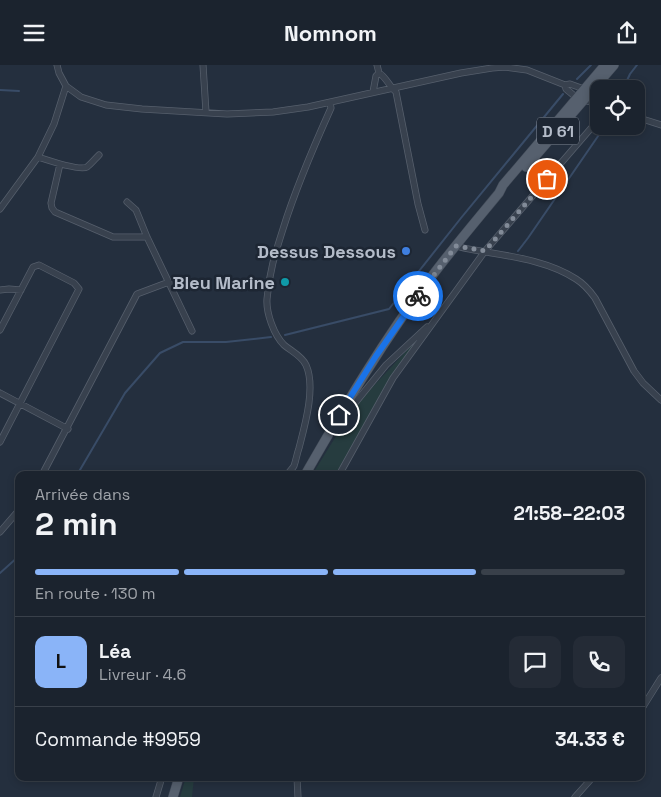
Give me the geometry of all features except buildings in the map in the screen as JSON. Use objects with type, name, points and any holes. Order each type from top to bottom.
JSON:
[{"type":"main road","name":"D 61","points":[[597,80],[605,65]]},
{"type":"main road","name":"D 61","points":[[601,80],[614,65]]},
{"type":"main road","name":"D 61","points":[[307,471],[376,356],[431,278],[499,193],[508,188],[581,99],[590,93]]},
{"type":"main road","points":[[173,797],[178,781]]},
{"type":"street","points":[[57,65],[66,86],[81,97],[106,105],[226,114],[273,112],[308,107],[477,67],[535,70],[565,85],[570,84],[590,92]]},
{"type":"street","points":[[203,65],[206,112]]},
{"type":"street","points":[[377,65],[379,73],[383,75],[396,91],[418,204],[425,230]]},
{"type":"street","points":[[373,92],[376,76],[379,73]]},
{"type":"street","points":[[565,85],[566,89],[581,99],[590,100]]},
{"type":"street","points":[[0,209],[38,157],[54,123],[66,86]]},
{"type":"street","points":[[290,471],[293,467],[304,428],[310,383],[306,364],[282,343],[271,323],[267,302],[270,274],[272,261],[289,209],[331,108],[330,102]]},
{"type":"street","points":[[645,120],[661,125]]},
{"type":"street","points":[[341,471],[393,378],[485,251],[590,129]]},
{"type":"street","points":[[38,157],[81,168],[86,167],[99,155]]},
{"type":"street","points":[[60,164],[51,203],[55,212],[113,237],[147,237]]},
{"type":"street","points":[[128,202],[136,210],[192,331]]},
{"type":"street","points":[[456,246],[520,258],[567,274],[582,284],[596,298],[634,371],[643,383],[661,400]]},
{"type":"street","points":[[0,330],[33,267],[40,265],[74,283],[79,289],[0,442]]},
{"type":"street","points":[[44,471],[138,294],[169,282]]},
{"type":"street","points":[[0,290],[21,290]]},
{"type":"street","points":[[322,445],[386,365],[438,317]]},
{"type":"street","points":[[0,393],[68,429]]},
{"type":"street","points":[[0,531],[15,514]]},
{"type":"street","points":[[645,704],[661,678]]},
{"type":"street","points":[[156,797],[161,781]]},
{"type":"street","points":[[297,781],[298,797]]},
{"type":"street","points":[[575,797],[589,781]]},
{"type":"green space","points":[[420,336],[382,393],[337,471],[314,471],[354,407]]},
{"type":"green space","points":[[185,781],[194,781],[192,797],[180,797]]},
{"type":"waterway","points":[[577,79],[591,65]]},
{"type":"waterway","points":[[627,80],[637,65]]},
{"type":"waterway","points":[[0,90],[19,91]]},
{"type":"waterway","points":[[285,335],[389,309],[563,94]]},
{"type":"waterway","points":[[518,251],[599,135]]},
{"type":"waterway","points":[[79,471],[125,393],[160,353],[183,342],[226,342],[271,337]]},
{"type":"waterway","points":[[0,573],[15,560]]},
{"type":"way so far","points":[[418,296],[456,246],[485,251],[547,179]]},
{"type":"place","name":"Dessus Dessous","points":[[406,251]]},
{"type":"place","name":"Bleu Marine","points":[[285,282]]},
{"type":"route","points":[[339,415],[376,356],[418,296]]}]
